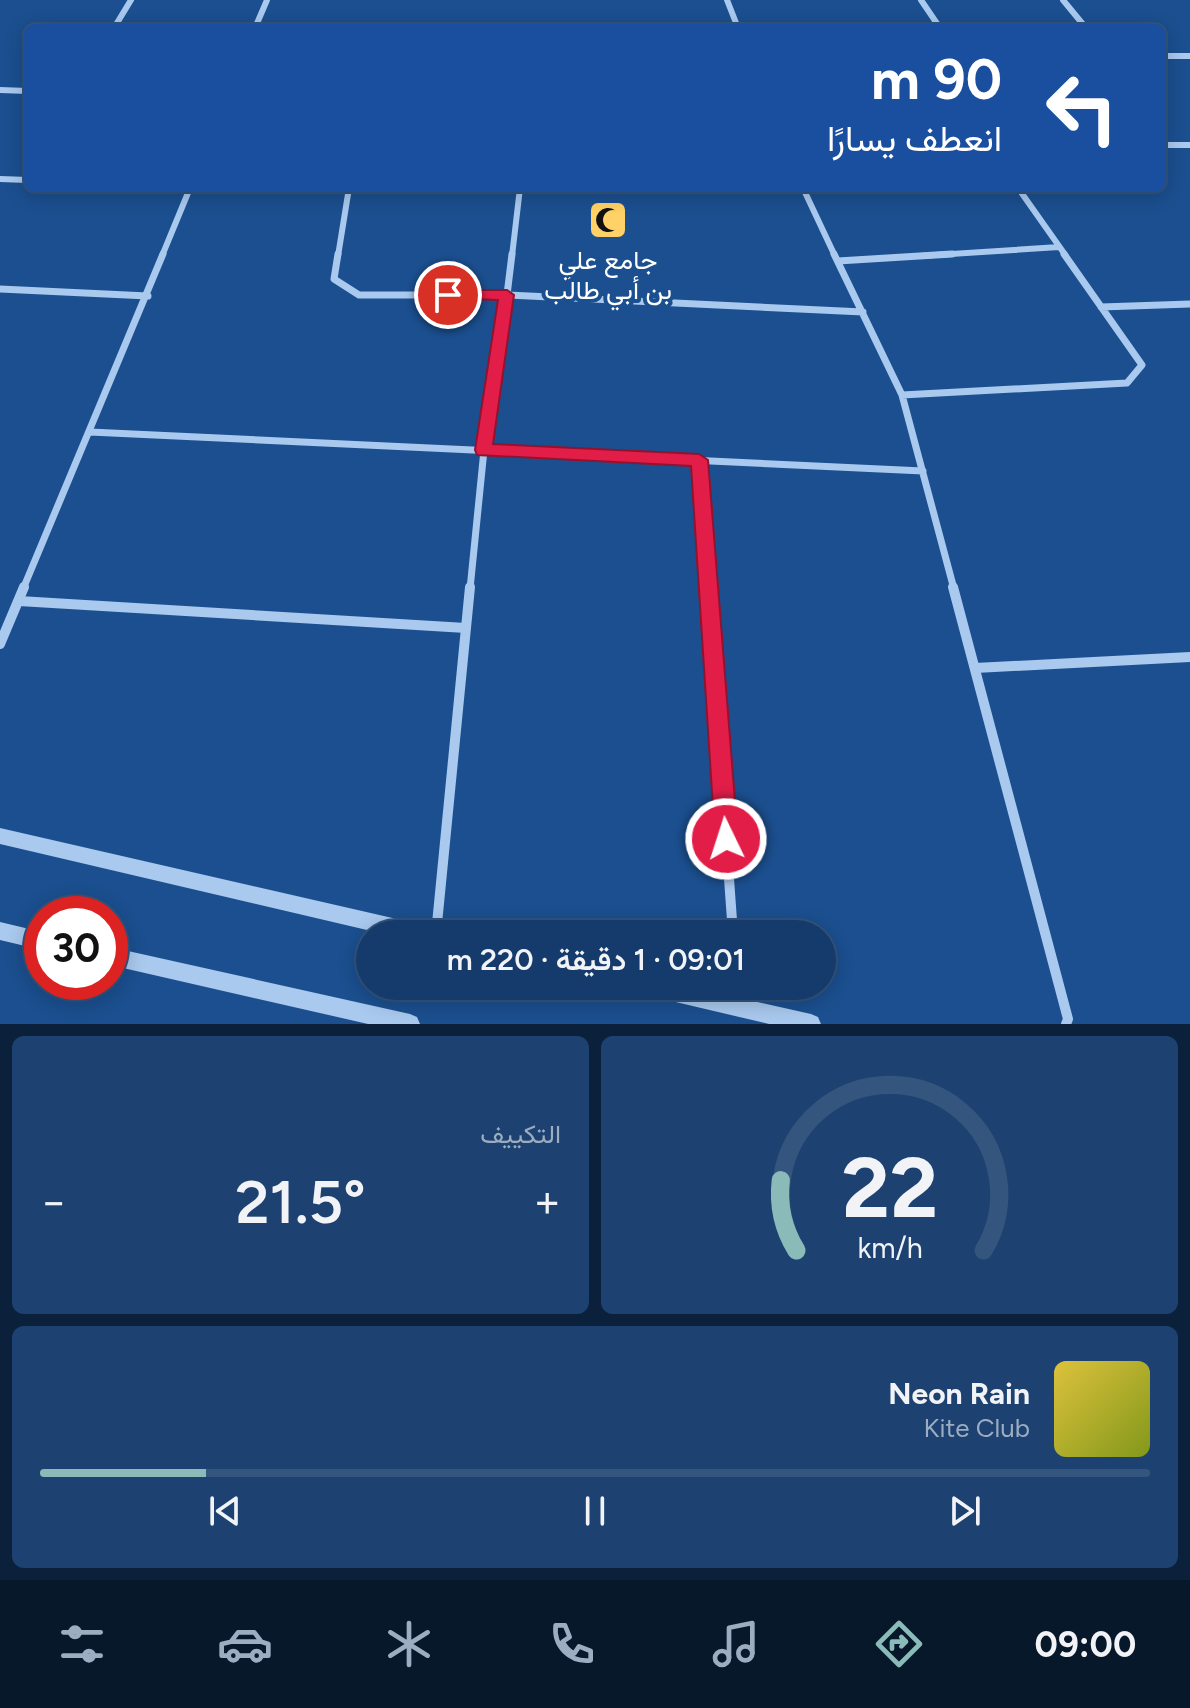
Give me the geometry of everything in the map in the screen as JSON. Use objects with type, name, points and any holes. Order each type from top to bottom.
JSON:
[{"type":"street","points":[[116,24],[131,0]]},
{"type":"street","points":[[257,24],[267,0]]},
{"type":"street","points":[[727,0],[736,24]]},
{"type":"street","points":[[921,0],[937,24]]},
{"type":"street","points":[[1063,0],[1083,24]]},
{"type":"street","points":[[1166,56],[1190,56]]},
{"type":"street","points":[[0,90],[24,91]]},
{"type":"street","points":[[1166,145],[1190,145]]},
{"type":"street","points":[[0,179],[24,180]]},
{"type":"street","points":[[0,644],[148,296],[189,192]]},
{"type":"street","points":[[348,192],[334,279],[359,295],[507,295],[863,312]]},
{"type":"street","points":[[437,920],[484,450],[520,192]]},
{"type":"street","points":[[805,192],[902,395],[1068,1019],[1066,1024]]},
{"type":"street","points":[[902,395],[1127,383],[1142,365],[1021,192]]},
{"type":"street","points":[[838,261],[1059,247]]},
{"type":"street","points":[[0,289],[148,296]]},
{"type":"street","points":[[1101,307],[1190,304]]},
{"type":"street","points":[[90,432],[923,471]]},
{"type":"street","points":[[699,460],[732,920]]},
{"type":"street","points":[[19,601],[466,628]]},
{"type":"street","points":[[975,668],[1190,657]]},
{"type":"street","points":[[0,836],[363,920]]},
{"type":"street","points":[[0,931],[24,937]]},
{"type":"street","points":[[128,960],[410,1024]]},
{"type":"street","points":[[705,1000],[811,1024]]},
{"type":"street","points":[[738,1000],[739,1008]]},
{"type":"place","name":"جامع علي بن أبي طالب","points":[[608,220]]},
{"type":"route","points":[[448,295],[507,295],[484,450],[699,460],[726,839]]}]
